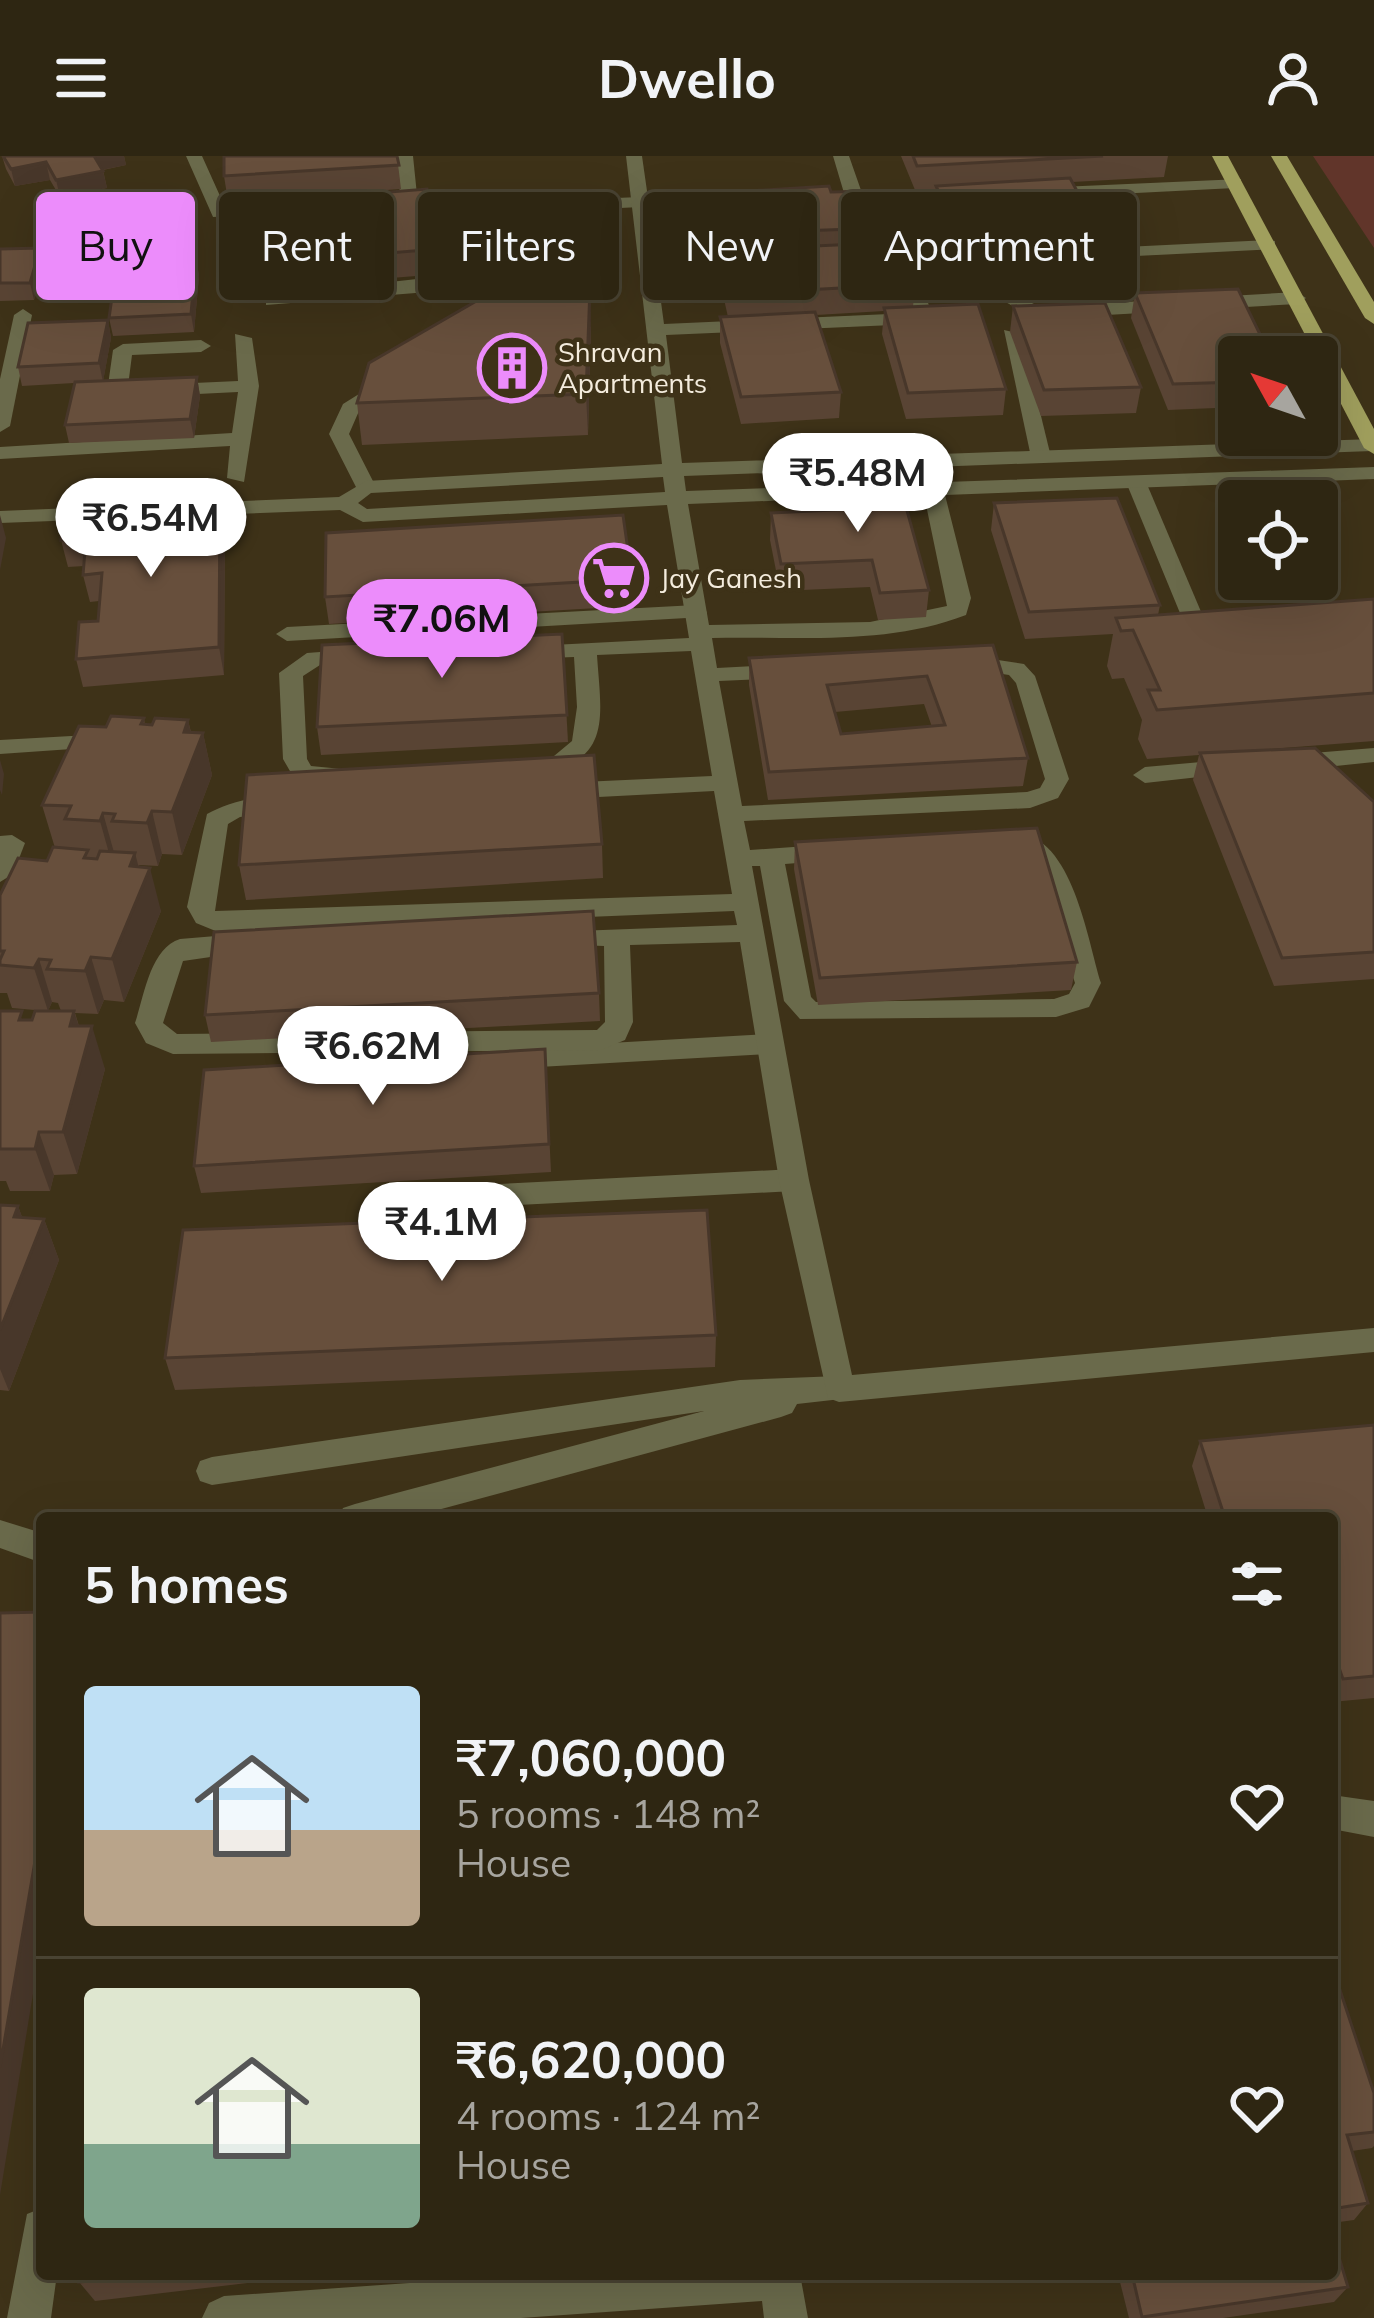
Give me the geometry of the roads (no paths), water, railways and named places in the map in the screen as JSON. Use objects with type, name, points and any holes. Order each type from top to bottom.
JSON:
[{"type":"main road","points":[[1220,156],[1373,446]]},
{"type":"main road","points":[[1279,156],[1374,318]]},
{"type":"street","points":[[194,156],[219,213]]},
{"type":"street","points":[[405,156],[409,201]]},
{"type":"street","points":[[634,156],[643,228]]},
{"type":"street","points":[[841,156],[853,192]]},
{"type":"street","points":[[1063,192],[1235,183]]},
{"type":"street","points":[[394,202],[418,202]]},
{"type":"street","points":[[619,202],[643,204]]},
{"type":"street","points":[[841,202],[803,207],[841,208]]},
{"type":"street","points":[[1137,251],[1269,244]]},
{"type":"street","points":[[272,301],[418,287]]},
{"type":"street","points":[[1010,300],[1037,313],[1297,298]]},
{"type":"street","points":[[652,300],[676,498],[750,933],[794,1180],[838,1389]]},
{"type":"street","points":[[656,330],[706,300]]},
{"type":"street","points":[[717,300],[905,320],[922,312],[918,300]]},
{"type":"street","points":[[0,426],[22,315]]},
{"type":"street","points":[[1011,334],[1041,458]]},
{"type":"street","points":[[237,478],[249,386],[242,338]]},
{"type":"street","points":[[201,346],[123,350],[117,392],[249,386]]},
{"type":"street","points":[[366,488],[339,434],[350,408],[407,370]]},
{"type":"street","points":[[0,453],[241,439]]},
{"type":"street","points":[[0,517],[344,503],[366,488],[673,470],[1373,446]]},
{"type":"street","points":[[344,503],[363,516],[676,498],[1374,473]]},
{"type":"street","points":[[1136,482],[1205,648]]},
{"type":"street","points":[[287,634],[884,625],[944,618],[958,610],[960,598],[933,489]]},
{"type":"street","points":[[391,515],[394,541]]},
{"type":"street","points":[[495,652],[585,650],[699,629]]},
{"type":"street","points":[[510,768],[556,765],[576,757],[586,744],[585,650]]},
{"type":"street","points":[[370,776],[303,773],[295,759],[291,673],[315,658],[383,656]]},
{"type":"street","points":[[730,814],[1012,801],[1049,793],[1057,779],[1027,680],[1016,669],[996,663],[939,662]]},
{"type":"street","points":[[706,675],[808,670]]},
{"type":"street","points":[[0,747],[143,739]]},
{"type":"street","points":[[1145,775],[1374,755]]},
{"type":"street","points":[[538,792],[725,783]]},
{"type":"street","points":[[328,804],[234,809],[216,820],[200,907],[205,917],[218,922],[745,902]]},
{"type":"street","points":[[771,857],[798,1001],[810,1012],[1056,1009],[1079,1000],[1088,983],[1048,858],[1033,846],[984,842]]},
{"type":"street","points":[[0,844],[12,843],[0,874]]},
{"type":"street","points":[[739,859],[866,850]]},
{"type":"street","points":[[617,937],[619,1022],[615,1033],[601,1040],[173,1044],[156,1036],[149,1023],[171,957],[193,943],[750,933]]},
{"type":"street","points":[[325,1069],[770,1044]]},
{"type":"street","points":[[499,1195],[794,1180]]},
{"type":"street","points":[[212,1471],[740,1393],[838,1389],[1374,1340]]},
{"type":"street","points":[[377,1512],[838,1389]]},
{"type":"street","points":[[0,1534],[36,1546]]},
{"type":"street","points":[[1338,1813],[1374,1819]]},
{"type":"street","points":[[28,2318],[36,2267]]},
{"type":"street","points":[[224,2318],[781,2290]]},
{"type":"place","name":"Shravan Apartments","points":[[512,368]]},
{"type":"place","name":"Jay Ganesh","points":[[614,578]]}]
